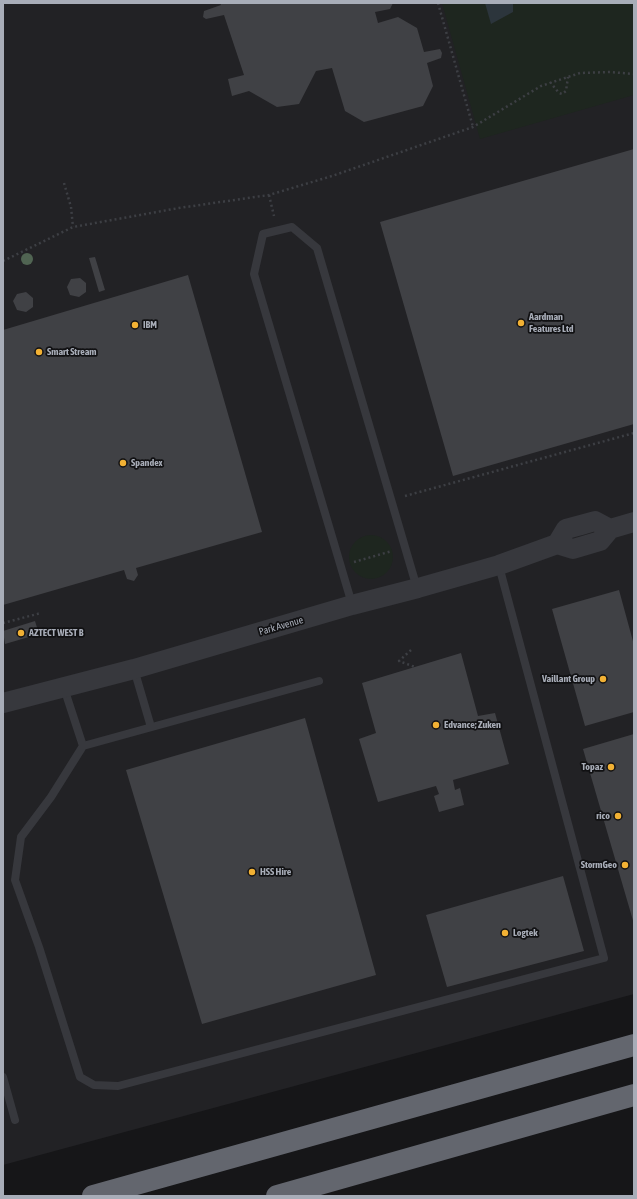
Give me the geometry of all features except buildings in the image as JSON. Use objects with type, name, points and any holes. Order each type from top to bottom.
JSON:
[{"type":"highway","points":[[93,1196],[634,1045]]},
{"type":"highway","points":[[277,1196],[634,1096]]},
{"type":"street","name":"Park Avenue","points":[[3,703],[134,669],[352,605],[499,565],[557,544],[566,529],[581,524],[595,521],[610,529],[634,522]]},
{"type":"lane","points":[[352,605],[254,274],[263,234],[278,230],[292,227],[317,248],[418,588]]},
{"type":"lane","points":[[319,681],[83,746],[50,797],[21,837],[15,880],[39,947],[80,1077],[94,1085],[118,1086],[604,958],[499,565]]},
{"type":"lane","points":[[134,669],[151,727]]},
{"type":"lane","points":[[64,687],[83,746]]},
{"type":"lane","points":[[3,1077],[15,1120]]},
{"type":"path","points":[[438,3],[473,127]]},
{"type":"path","points":[[3,261],[73,227],[179,208],[269,195],[332,176],[473,127],[550,82],[580,74],[602,72],[634,74]]},
{"type":"path","points":[[550,82],[559,93],[562,94],[566,91],[568,77]]},
{"type":"path","points":[[64,183],[71,207],[73,227]]},
{"type":"path","points":[[269,195],[278,230]]},
{"type":"path","points":[[391,500],[634,433]]},
{"type":"path","points":[[341,566],[405,547]]},
{"type":"path","points":[[3,623],[42,613]]},
{"type":"path","points":[[411,650],[399,661],[415,667]]},
{"type":"shaded area","points":[[3,3],[634,3],[634,994],[3,1165]]},
{"type":"shaded area","points":[[442,3],[634,3],[634,95],[480,139]]},
{"type":"shaded area","points":[[485,3],[513,3],[513,12],[491,24]]},
{"type":"shaded area","points":[[371,535],[383,539],[389,545],[393,557],[389,569],[383,575],[371,579],[359,575],[353,569],[349,557],[353,545],[359,539]]},
{"type":"place","name":"Aardman Features Ltd","points":[[521,323]]},
{"type":"place","name":"IBM","points":[[135,325]]},
{"type":"place","name":"Smart Stream","points":[[39,352]]},
{"type":"place","name":"Spandex","points":[[123,463]]},
{"type":"place","name":"AZTECT WEST B","points":[[21,633]]},
{"type":"place","name":"Vaillant Group","points":[[603,679]]},
{"type":"place","name":"Edvance; Zuken","points":[[436,725]]},
{"type":"place","name":"Topaz","points":[[611,767]]},
{"type":"place","name":"rico","points":[[618,816]]},
{"type":"place","name":"StormGeo","points":[[625,865]]},
{"type":"place","name":"HSS Hire","points":[[252,872]]},
{"type":"place","name":"Logtek","points":[[505,933]]}]
